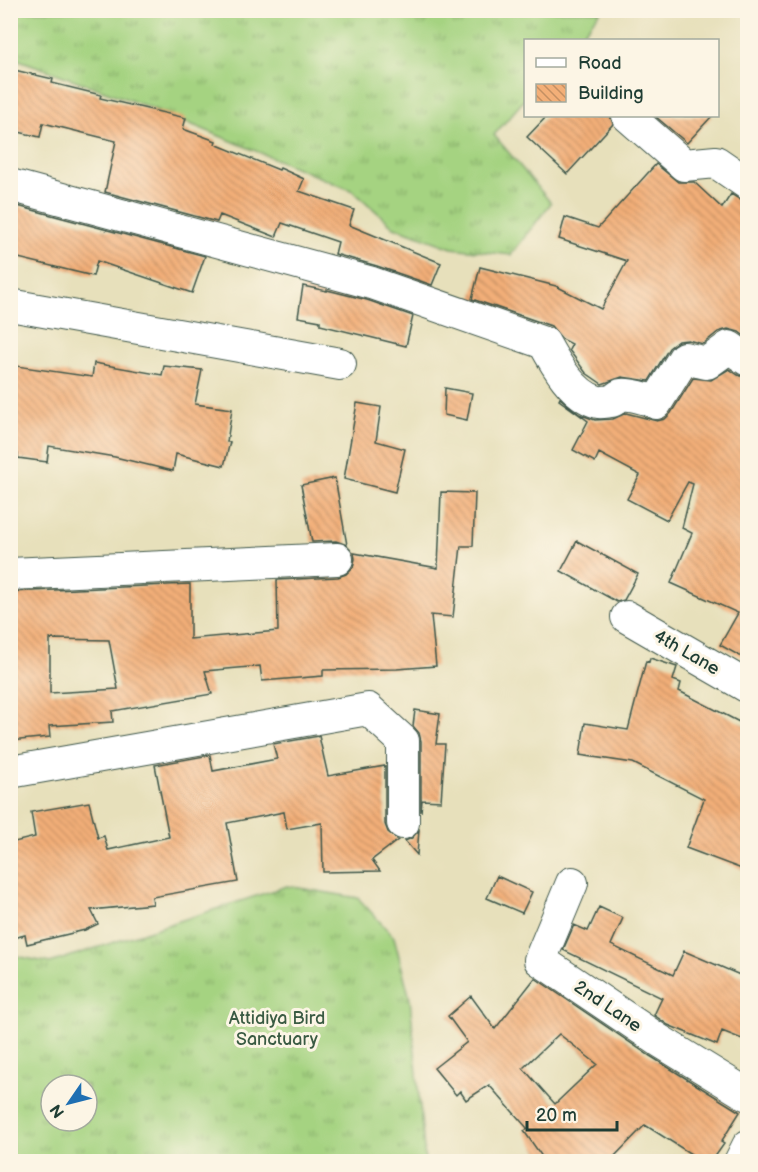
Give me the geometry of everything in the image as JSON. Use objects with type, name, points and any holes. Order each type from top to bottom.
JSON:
[{"type":"street","points":[[629,117],[684,165],[716,162],[747,184]]},
{"type":"street","points":[[10,185],[372,283],[544,343],[553,360],[576,390],[597,402],[612,401],[619,395],[625,395],[646,398],[656,403],[684,358],[707,363],[729,347],[747,360]]},
{"type":"street","points":[[10,305],[340,364]]},
{"type":"street","points":[[10,574],[337,559]]},
{"type":"street","name":"4th Lane","points":[[627,616],[747,687]]},
{"type":"street","points":[[10,772],[368,709],[403,741],[403,823]]},
{"type":"street","name":"2nd Lane","points":[[572,883],[540,960],[660,1041],[747,1095]]},
{"type":"street","points":[[740,1161],[747,1146]]},
{"type":"green space","points":[[10,11],[601,11],[578,39],[524,39],[524,100],[494,135],[551,203],[511,255],[452,248],[394,227],[353,191],[149,107],[11,57]]},
{"type":"green space","name":"Attidiya Bird Sanctuary","points":[[287,886],[358,898],[394,937],[410,999],[425,1161],[11,1161],[11,955],[50,963]]},
{"type":"building","points":[[10,69],[53,79],[52,83],[101,95],[100,98],[186,118],[183,129],[304,179],[299,191],[354,210],[349,225],[441,263],[432,285],[335,254],[338,242],[282,223],[276,237],[220,215],[217,222],[105,192],[116,141],[43,123],[40,137],[10,130]]},
{"type":"building","points":[[546,117],[610,117],[613,124],[567,174],[527,137]]},
{"type":"building","points":[[656,117],[711,117],[687,143]]},
{"type":"building","points":[[656,164],[678,182],[694,182],[722,208],[731,194],[747,204],[747,338],[739,332],[728,329],[718,332],[703,344],[688,340],[678,341],[669,348],[649,381],[622,377],[602,384],[586,373],[569,350],[572,344],[562,339],[551,326],[472,299],[480,267],[556,286],[601,309],[627,261],[559,239],[565,217],[598,228]]},
{"type":"building","points":[[10,204],[205,256],[192,293],[97,261],[93,276],[10,256]]},
{"type":"building","points":[[303,286],[367,300],[413,316],[406,346],[320,325],[320,321],[298,317]]},
{"type":"building","points":[[94,363],[162,375],[164,366],[202,370],[195,404],[232,409],[227,442],[230,442],[224,466],[176,454],[173,471],[115,457],[49,446],[47,462],[18,458],[18,454],[10,453],[10,365],[92,377]]},
{"type":"building","points":[[729,369],[747,378],[747,660],[720,645],[738,613],[671,583],[692,533],[682,528],[693,484],[688,482],[667,520],[627,499],[640,475],[599,453],[595,462],[573,450],[588,421],[559,400],[560,398],[579,414],[595,420],[613,419],[626,413],[657,421],[665,419],[671,413],[693,378],[711,380]]},
{"type":"building","points":[[445,388],[472,393],[467,420],[444,415]]},
{"type":"building","points":[[357,403],[381,407],[376,441],[405,449],[395,492],[344,479]]},
{"type":"building","points":[[335,478],[347,545],[336,541],[312,542],[301,485]]},
{"type":"building","points":[[441,492],[475,493],[473,546],[461,546],[453,617],[431,615],[436,666],[323,670],[323,676],[262,681],[260,666],[205,671],[212,694],[112,711],[113,722],[49,726],[50,737],[10,741],[10,592],[190,584],[190,639],[278,631],[277,580],[338,577],[346,574],[353,567],[354,553],[438,568]],"holes":[[[50,639],[109,640],[118,689],[50,693]]]},
{"type":"building","points":[[577,541],[638,574],[624,600],[617,602],[561,571]]},
{"type":"building","points":[[650,658],[677,667],[673,680],[681,683],[679,691],[747,726],[747,871],[686,848],[704,799],[633,763],[580,755],[585,723],[628,730],[646,661],[649,662]]},
{"type":"building","points":[[415,710],[440,714],[436,744],[445,744],[441,801],[422,800],[421,812],[421,741],[419,733],[413,726]]},
{"type":"building","points":[[319,736],[328,776],[385,766],[385,824],[388,832],[398,840],[372,860],[380,871],[323,872],[322,823],[287,829],[284,812],[227,823],[238,882],[152,897],[153,904],[91,910],[98,924],[85,930],[27,944],[25,935],[10,939],[10,843],[35,837],[31,812],[89,802],[98,838],[104,836],[108,850],[169,837],[155,765],[210,755],[213,771],[277,759],[273,744]]},
{"type":"building","points":[[419,830],[417,855],[405,841],[412,838]]},
{"type":"building","points":[[497,876],[532,892],[522,913],[487,898]]},
{"type":"building","points":[[599,907],[623,918],[611,945],[673,975],[684,951],[747,978],[747,1041],[722,1031],[717,1045],[668,1025],[654,1015],[662,998],[563,950],[574,925],[588,931]]},
{"type":"building","points":[[535,978],[650,1056],[740,1112],[721,1142],[724,1144],[712,1161],[702,1161],[645,1125],[610,1161],[545,1161],[524,1131],[528,1129],[489,1085],[466,1100],[460,1091],[456,1095],[434,1068],[467,1042],[448,1016],[471,996],[495,1029]],"holes":[[[559,1034],[597,1064],[555,1104],[523,1068]]]}]
